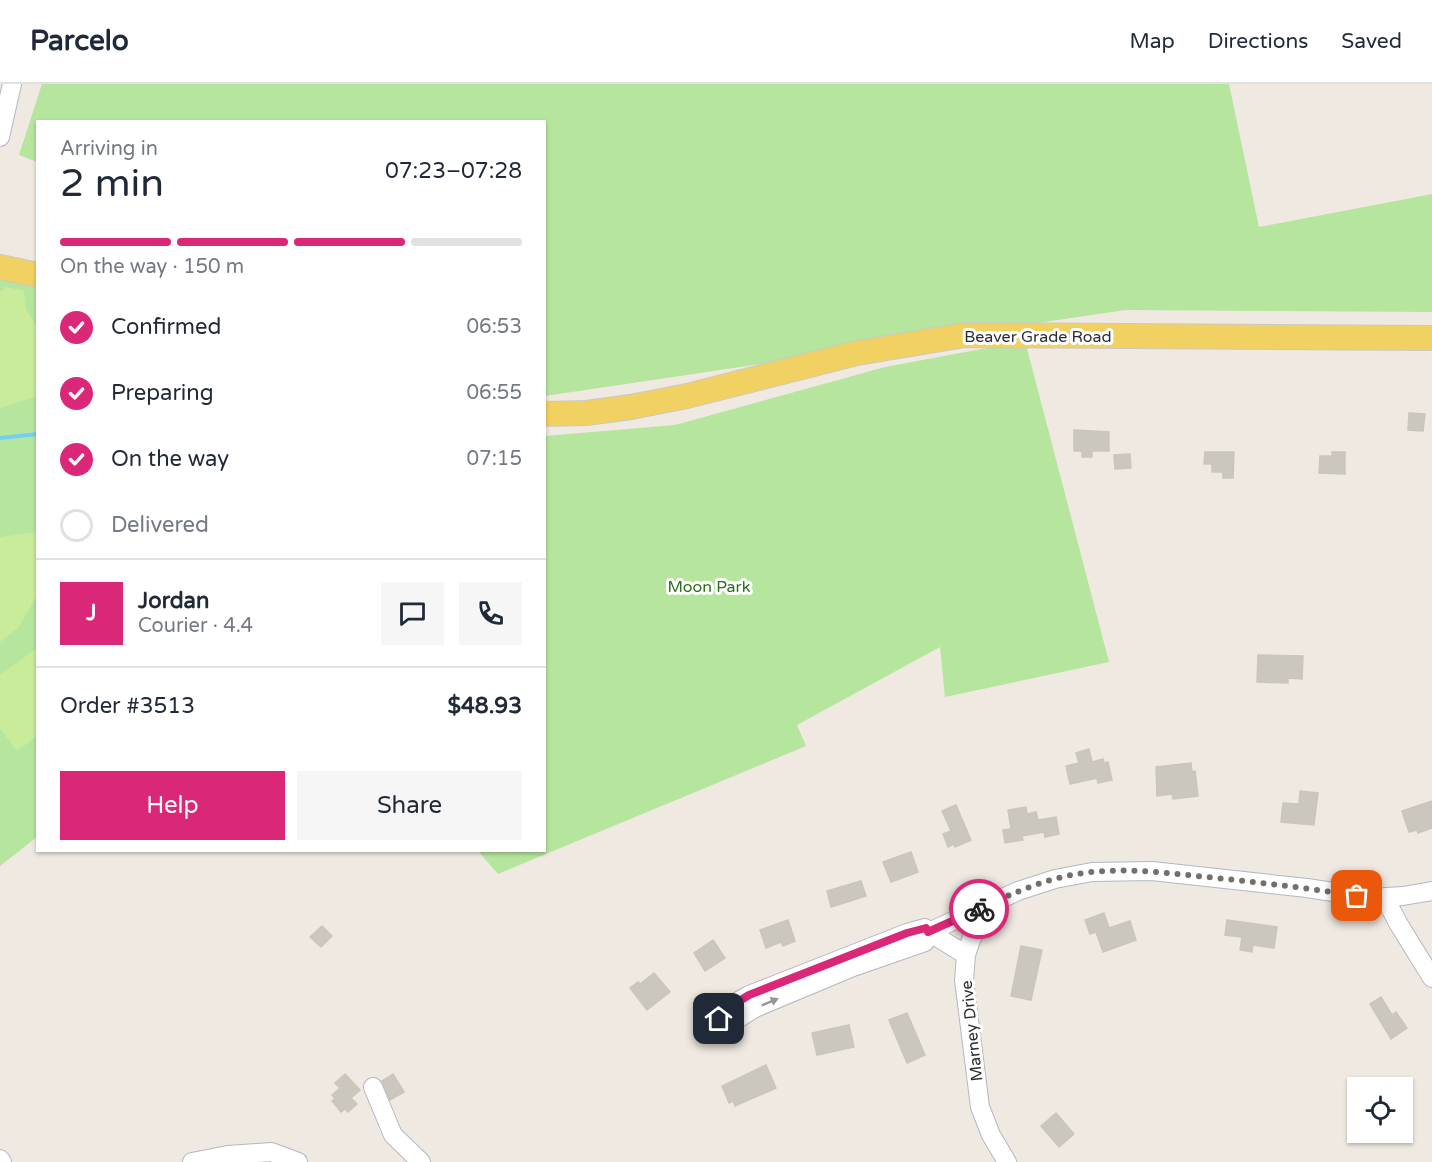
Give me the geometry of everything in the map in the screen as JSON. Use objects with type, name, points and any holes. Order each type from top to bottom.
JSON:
[{"type":"main road","points":[[0,267],[36,275]]},
{"type":"main road","name":"Beaver Grade Road","points":[[546,414],[586,413],[640,405],[698,393],[857,353],[965,335],[1432,338]]},
{"type":"street","points":[[0,137],[12,84]]},
{"type":"street","points":[[966,955],[928,932],[926,928],[907,933],[749,995],[722,1015],[719,1019],[720,1024],[723,1028],[755,1008],[853,967],[925,942],[928,932],[1027,888],[1055,879],[1092,872],[1131,870],[1385,898],[1432,891]]},
{"type":"street","points":[[1385,898],[1432,978]]},
{"type":"street","name":"Marney Drive","points":[[996,901],[977,928],[966,955],[964,980],[980,1107],[991,1135],[1007,1162]]},
{"type":"street","points":[[373,1087],[393,1135],[421,1162]]},
{"type":"street","points":[[192,1162],[228,1155],[271,1152],[298,1162]]},
{"type":"green space","points":[[42,84],[1229,84],[1259,227],[1432,194],[1432,312],[1125,310],[546,396],[546,120],[36,120],[36,162],[19,155]]},
{"type":"green space","points":[[0,276],[36,285],[36,838],[0,866]]},
{"type":"green space","points":[[6,287],[24,291],[26,309],[36,325],[36,396],[0,408],[0,292]]},
{"type":"green space","name":"Moon Park","points":[[1025,341],[1109,662],[945,697],[940,647],[797,725],[806,746],[498,874],[479,852],[546,852],[546,436],[675,425],[885,367]]},
{"type":"green space","points":[[36,532],[36,597],[19,627],[0,642],[0,537]]},
{"type":"green space","points":[[36,649],[36,737],[17,751],[0,728],[0,675]]},
{"type":"building","points":[[1409,413],[1425,414],[1423,431],[1408,430]]},
{"type":"building","points":[[1074,430],[1109,432],[1109,451],[1092,451],[1092,457],[1082,457],[1082,451],[1074,451]]},
{"type":"building","points":[[1205,452],[1234,452],[1233,478],[1223,478],[1223,472],[1212,472],[1212,464],[1204,464]]},
{"type":"building","points":[[1332,452],[1345,452],[1345,474],[1319,473],[1320,456],[1332,456]]},
{"type":"building","points":[[1130,454],[1131,468],[1115,469],[1114,455]]},
{"type":"building","points":[[1258,655],[1303,656],[1302,679],[1288,678],[1288,683],[1257,682]]},
{"type":"building","points":[[1089,749],[1092,762],[1103,759],[1104,763],[1108,762],[1112,780],[1098,783],[1097,778],[1070,784],[1066,766],[1079,763],[1076,753]]},
{"type":"building","points":[[1191,763],[1192,772],[1195,771],[1198,796],[1173,799],[1172,794],[1157,796],[1156,767]]},
{"type":"building","points":[[1300,791],[1318,793],[1314,825],[1281,822],[1283,803],[1299,804]]},
{"type":"building","points":[[1432,801],[1432,828],[1418,833],[1417,830],[1409,832],[1402,811]]},
{"type":"building","points":[[956,805],[971,840],[955,847],[954,844],[948,847],[943,834],[951,831],[942,811]]},
{"type":"building","points":[[1026,807],[1027,814],[1036,812],[1038,820],[1056,817],[1059,834],[1045,837],[1044,832],[1022,836],[1023,840],[1005,843],[1003,830],[1011,829],[1008,810]]},
{"type":"building","points":[[911,852],[918,872],[891,882],[883,862]]},
{"type":"building","points":[[861,881],[866,896],[831,907],[827,891]]},
{"type":"building","points":[[1104,913],[1109,928],[1130,921],[1136,940],[1103,952],[1096,932],[1090,934],[1085,920]]},
{"type":"building","points":[[788,920],[795,941],[783,946],[781,942],[766,948],[760,930]]},
{"type":"building","points":[[1227,920],[1277,927],[1274,948],[1253,945],[1252,952],[1240,950],[1242,937],[1225,935]]},
{"type":"building","points":[[322,926],[332,936],[321,947],[310,937]]},
{"type":"building","points":[[713,940],[725,958],[705,971],[694,953]]},
{"type":"building","points":[[1021,946],[1042,950],[1031,1000],[1011,996]]},
{"type":"building","points":[[654,973],[670,992],[647,1010],[630,988],[638,982],[640,984]]},
{"type":"building","points":[[1381,997],[1392,1015],[1396,1012],[1407,1028],[1391,1039],[1370,1004]]},
{"type":"building","points":[[907,1013],[925,1055],[907,1063],[889,1020]]},
{"type":"building","points":[[849,1025],[854,1047],[817,1055],[812,1033]]},
{"type":"building","points":[[766,1065],[776,1088],[735,1106],[733,1101],[729,1103],[722,1086]]},
{"type":"building","points":[[345,1074],[360,1090],[351,1098],[357,1104],[348,1112],[345,1109],[341,1112],[332,1101],[335,1099],[332,1095],[340,1088],[335,1083]]},
{"type":"building","points":[[393,1074],[404,1092],[390,1100],[382,1081]]},
{"type":"building","points":[[1056,1113],[1074,1134],[1059,1147],[1041,1126]]},
{"type":"waterway","points":[[0,438],[36,434]]},
{"type":"way so far","points":[[979,909],[1018,891],[1055,879],[1092,872],[1131,870],[1307,888],[1357,896]]},
{"type":"route","points":[[719,1019],[733,1005],[749,995],[907,933],[926,928],[928,932],[979,909]]}]
